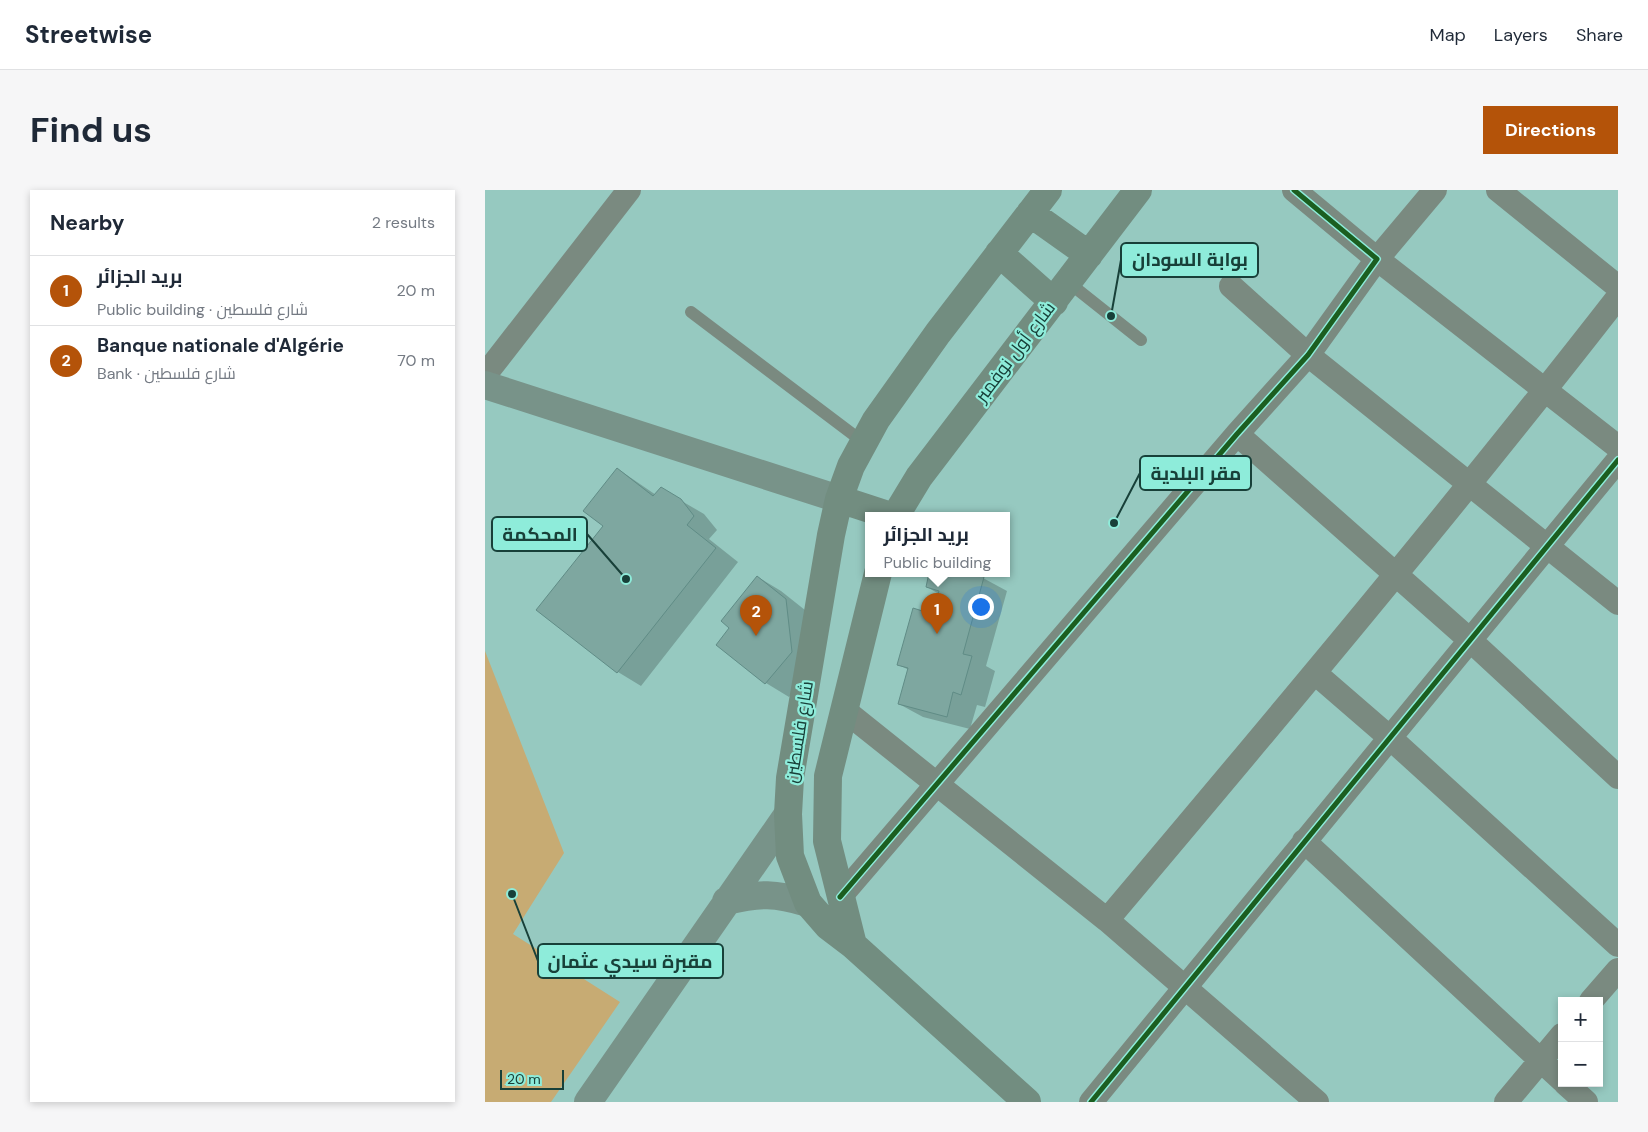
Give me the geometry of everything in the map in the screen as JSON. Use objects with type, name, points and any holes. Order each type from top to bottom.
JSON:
[{"type":"main road","points":[[879,512],[839,499],[863,442],[938,333],[1048,190]]},
{"type":"main road","name":"شارع أول نوفمبر","points":[[898,512],[919,477],[1138,190]]},
{"type":"main road","points":[[1030,213],[1089,255]]},
{"type":"main road","points":[[999,253],[1061,292]]},
{"type":"main road","name":"شارع فلسطين","points":[[839,499],[790,778],[788,814],[790,856],[808,903],[828,926],[853,945],[1027,1102]]},
{"type":"main road","name":"شارع فلسطين","points":[[853,945],[827,841],[828,776],[877,577]]},
{"type":"main road","points":[[788,814],[828,812]]},
{"type":"street","points":[[485,376],[629,190]]},
{"type":"street","points":[[1294,190],[1377,259],[1618,447]]},
{"type":"street","points":[[840,897],[1237,434],[1308,355],[1377,259],[1435,190]]},
{"type":"street","points":[[1498,190],[1618,287]]},
{"type":"street","points":[[1231,286],[1308,355],[1548,545],[1618,603]]},
{"type":"street","points":[[1107,920],[1315,673],[1545,390],[1618,297]]},
{"type":"street","points":[[485,385],[839,499]]},
{"type":"street","points":[[1237,434],[1471,641],[1618,778]]},
{"type":"street","points":[[1091,1102],[1618,460]]},
{"type":"street","points":[[1315,673],[1389,737],[1618,945]]},
{"type":"street","points":[[844,710],[1107,920],[1317,1102]]},
{"type":"street","points":[[589,1102],[788,814]]},
{"type":"street","points":[[1304,842],[1558,1077]]},
{"type":"street","points":[[727,901],[753,894],[781,895],[808,903]]},
{"type":"street","points":[[1594,997],[1618,970]]},
{"type":"street","points":[[1506,1102],[1558,1041]]},
{"type":"street","points":[[1569,1087],[1586,1102]]},
{"type":"lane","points":[[1061,292],[1141,340]]},
{"type":"lane","points":[[691,312],[863,442]]},
{"type":"shaded area","points":[[485,651],[564,853],[513,934],[620,1002],[551,1102],[485,1102]]},
{"type":"building","points":[[617,468],[653,496],[661,487],[681,499],[694,516],[687,525],[716,548],[617,673],[536,610],[603,526],[583,511]]},
{"type":"building","points":[[757,576],[786,599],[792,652],[765,684],[716,645],[729,628],[721,621]]},
{"type":"building","points":[[928,577],[984,577],[963,654],[972,656],[961,695],[953,692],[947,717],[898,704],[908,668],[897,665],[913,608],[932,614],[939,591],[926,587]]},
{"type":"cycle path","points":[[840,897],[1237,434],[1308,355],[1377,259],[1294,190]]},
{"type":"cycle path","points":[[1091,1102],[1618,460]]},
{"type":"place","name":"بوابة السودان","points":[[1111,316]]},
{"type":"place","name":"مقر البلدية","points":[[1114,523]]},
{"type":"place","name":"المحكمة","points":[[626,579]]},
{"type":"place","name":"بريد الجزائر","points":[[937,634]]},
{"type":"place","name":"Banque nationale d'Algérie","points":[[756,636]]},
{"type":"place","name":"مقبرة سيدي عثمان","points":[[512,894]]}]
